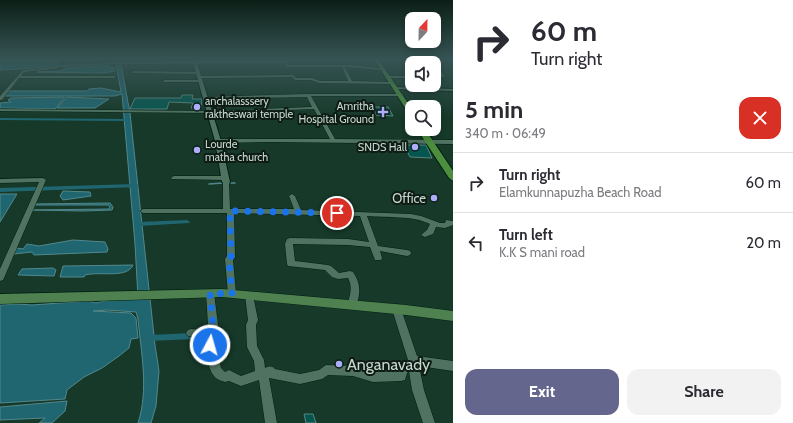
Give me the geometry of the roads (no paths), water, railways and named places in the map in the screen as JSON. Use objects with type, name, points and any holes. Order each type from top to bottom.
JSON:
[{"type":"main road","points":[[389,79],[405,103]]},
{"type":"main road","points":[[425,136],[450,167],[453,178]]},
{"type":"main road","points":[[0,299],[210,293],[397,309],[453,316]]},
{"type":"street","points":[[0,99],[17,79]]},
{"type":"street","points":[[165,81],[184,79]]},
{"type":"street","points":[[200,79],[218,142],[226,182],[232,242],[231,257],[229,259],[232,294]]},
{"type":"street","points":[[296,79],[312,79],[319,82],[391,83]]},
{"type":"street","points":[[349,79],[351,83]]},
{"type":"street","points":[[396,88],[453,90]]},
{"type":"street","points":[[206,98],[308,95],[400,95]]},
{"type":"street","points":[[308,95],[333,140]]},
{"type":"street","points":[[0,110],[210,112],[316,108]]},
{"type":"street","points":[[218,142],[333,140],[453,142]]},
{"type":"street","points":[[174,178],[226,182]]},
{"type":"street","points":[[0,181],[43,180],[0,278]]},
{"type":"street","points":[[292,196],[298,212]]},
{"type":"street","points":[[143,211],[363,214],[421,218],[429,220],[434,224],[444,226],[449,225],[449,222],[453,223]]},
{"type":"street","points":[[363,214],[378,258]]},
{"type":"street","points":[[425,235],[430,232],[434,227],[434,224]]},
{"type":"street","points":[[352,305],[356,294],[354,278],[350,274],[346,277],[336,276],[332,274],[328,268],[324,267],[291,264],[290,241],[348,242],[407,253]]},
{"type":"street","points":[[210,293],[213,325],[210,336],[214,356],[212,361],[217,373],[225,377],[229,375],[242,381],[270,371],[272,374],[300,379],[322,374],[326,370],[342,370],[373,377],[392,377],[401,376],[402,370],[411,364],[413,360]]},
{"type":"street","points":[[249,296],[253,320],[251,325],[252,347],[259,360],[271,423]]},
{"type":"street","points":[[397,309],[413,360],[418,390],[429,423]]},
{"type":"street","points":[[191,333],[210,336]]},
{"type":"street","points":[[413,360],[453,366]]},
{"type":"water","points":[[119,79],[124,79],[130,113],[159,371],[156,406],[151,423],[138,423],[144,384],[138,319],[136,312],[107,310],[93,311],[131,313],[136,318],[138,338],[131,339],[129,348],[119,356],[102,368],[84,377],[67,390],[65,399],[0,403],[0,305],[32,305],[88,301],[96,303],[109,300],[138,298],[135,244],[122,94],[115,96],[5,96],[8,91],[87,91],[89,89],[101,88],[121,92]]},
{"type":"water","points":[[65,97],[55,109],[0,108],[0,103],[11,102],[8,100],[11,98]]},
{"type":"water","points":[[67,97],[109,99],[95,108],[57,108]]},
{"type":"water","points":[[63,191],[90,192],[91,196],[63,200],[60,196]]},
{"type":"water","points":[[0,194],[17,194],[0,222]]},
{"type":"water","points":[[110,203],[113,207],[112,210],[31,210],[109,209],[110,207],[108,205],[33,205]]},
{"type":"water","points":[[73,240],[105,242],[108,249],[107,252],[34,255],[32,252],[14,254],[17,248],[23,249],[27,244],[39,246]]},
{"type":"water","points":[[133,265],[125,272],[119,273],[91,274],[85,275],[84,277],[60,277],[63,266]]},
{"type":"water","points":[[53,268],[56,270],[54,276],[18,275],[22,269]]},
{"type":"water","points":[[67,401],[65,411],[52,423],[39,423],[45,418],[0,420],[0,407]]},
{"type":"waterway","points":[[0,119],[129,120]]},
{"type":"waterway","points":[[209,184],[223,183]]},
{"type":"waterway","points":[[229,183],[235,183]]},
{"type":"waterway","points":[[0,190],[136,186]]},
{"type":"waterway","points":[[139,224],[187,222]]},
{"type":"waterway","points":[[207,335],[225,335]]},
{"type":"waterway","points":[[149,338],[194,336]]},
{"type":"place","name":"anchalasssery raktheswari temple","points":[[197,107]]},
{"type":"place","name":"Amritha Hospital Ground","points":[[383,112]]},
{"type":"place","name":"SNDS Hall","points":[[415,147]]},
{"type":"place","name":"Lourde matha church","points":[[197,150]]},
{"type":"place","name":"Office","points":[[434,198]]},
{"type":"place","name":"Anganavady","points":[[339,364]]}]
